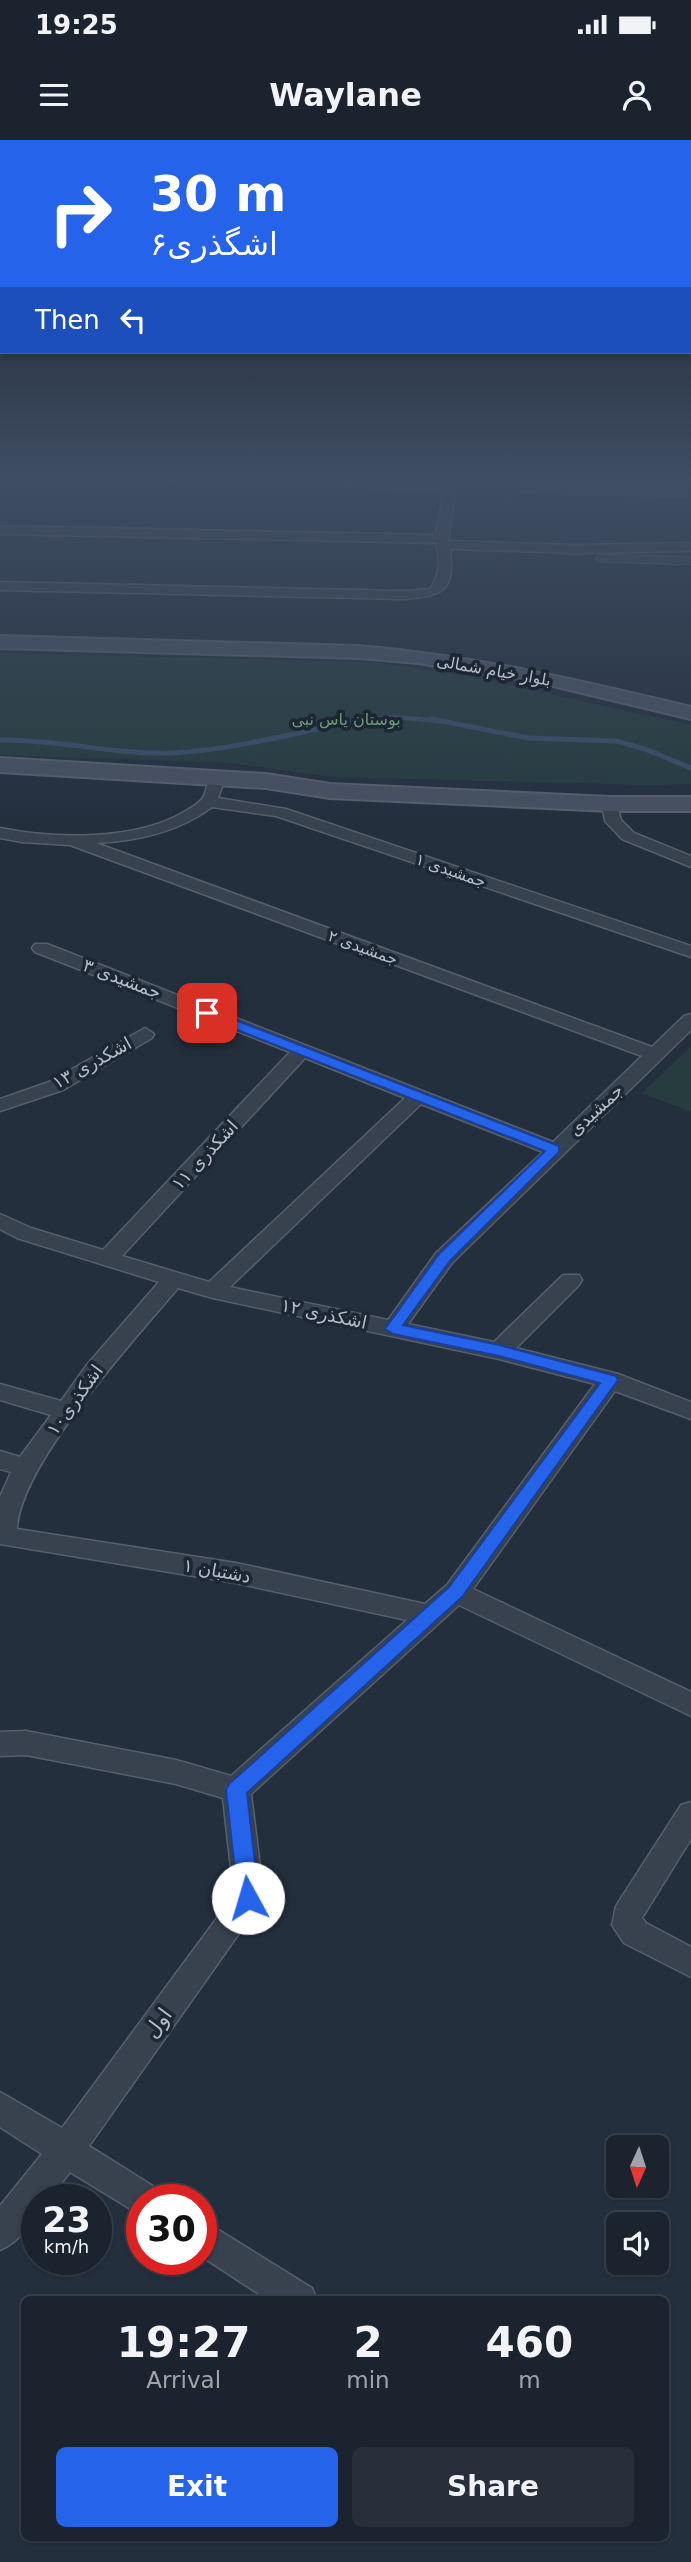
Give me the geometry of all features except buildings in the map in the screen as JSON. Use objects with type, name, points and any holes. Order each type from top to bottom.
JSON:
[{"type":"street","points":[[282,592],[421,595],[428,592]]},
{"type":"street","name":"بلوار خیام شمالی","points":[[0,631],[418,657],[532,676],[691,713]]},
{"type":"street","name":"بلوار خیام شمالی","points":[[0,642],[362,641],[425,646],[543,665],[691,700]]},
{"type":"street","points":[[0,765],[217,778],[331,791],[610,804],[691,804]]},
{"type":"street","points":[[0,853],[5,835],[72,840],[127,835],[179,822],[208,802],[217,778]]},
{"type":"street","name":"جمشیدی ۱","points":[[208,802],[280,812],[691,952]]},
{"type":"street","points":[[610,804],[613,821],[628,836],[691,862]]},
{"type":"street","name":"جمشیدی ۲","points":[[72,840],[654,1054]]},
{"type":"street","name":"جمشیدی ۳","points":[[41,948],[554,1149]]},
{"type":"street","name":"جمشیدی","points":[[393,1329],[444,1258],[554,1149],[691,1020]]},
{"type":"street","name":"اشکذری ۱۳","points":[[0,1105],[56,1086],[145,1034]]},
{"type":"street","name":"اشکذری ۱۱","points":[[107,1259],[302,1050]]},
{"type":"street","points":[[214,1291],[418,1096]]},
{"type":"street","name":"اشکذری ۱۲","points":[[0,1221],[24,1233],[214,1291],[499,1351],[610,1380],[691,1411]]},
{"type":"street","name":"اشکذری۱۰","points":[[4,1536],[5,1513],[26,1468],[94,1371],[173,1279]]},
{"type":"street","points":[[499,1351],[571,1280]]},
{"type":"street","points":[[0,1756],[13,1744],[176,1772],[236,1790],[456,1592],[610,1380]]},
{"type":"street","points":[[0,1392],[66,1411]]},
{"type":"street","points":[[0,1460],[26,1468]]},
{"type":"street","name":"دشتبان ۱","points":[[4,1536],[236,1573],[429,1615]]},
{"type":"street","points":[[456,1592],[691,1705]]},
{"type":"street","name":"اول","points":[[0,2233],[66,2150],[248,1898],[236,1790]]},
{"type":"street","points":[[691,1814],[627,1916],[627,1925],[635,1933],[691,1963]]},
{"type":"street","points":[[0,2108],[126,2188]]},
{"type":"street","points":[[217,2246],[294,2296]]},
{"type":"green space","name":"بوستان یاس نبی","points":[[0,653],[372,662],[471,677],[691,725],[691,784],[332,777],[230,763],[0,755]]},
{"type":"green space","points":[[691,1046],[691,1112],[642,1093]]},
{"type":"waterway","points":[[360,721],[393,717],[441,721]]},
{"type":"waterway","points":[[0,740],[128,752],[171,753],[247,744],[372,719]]},
{"type":"waterway","points":[[431,719],[441,721]]},
{"type":"waterway","points":[[441,721],[528,738],[616,741],[645,749],[691,768]]},
{"type":"route","points":[[207,1013],[554,1149],[444,1258],[393,1329],[499,1351],[610,1380],[456,1592],[236,1790],[248,1898]]}]
